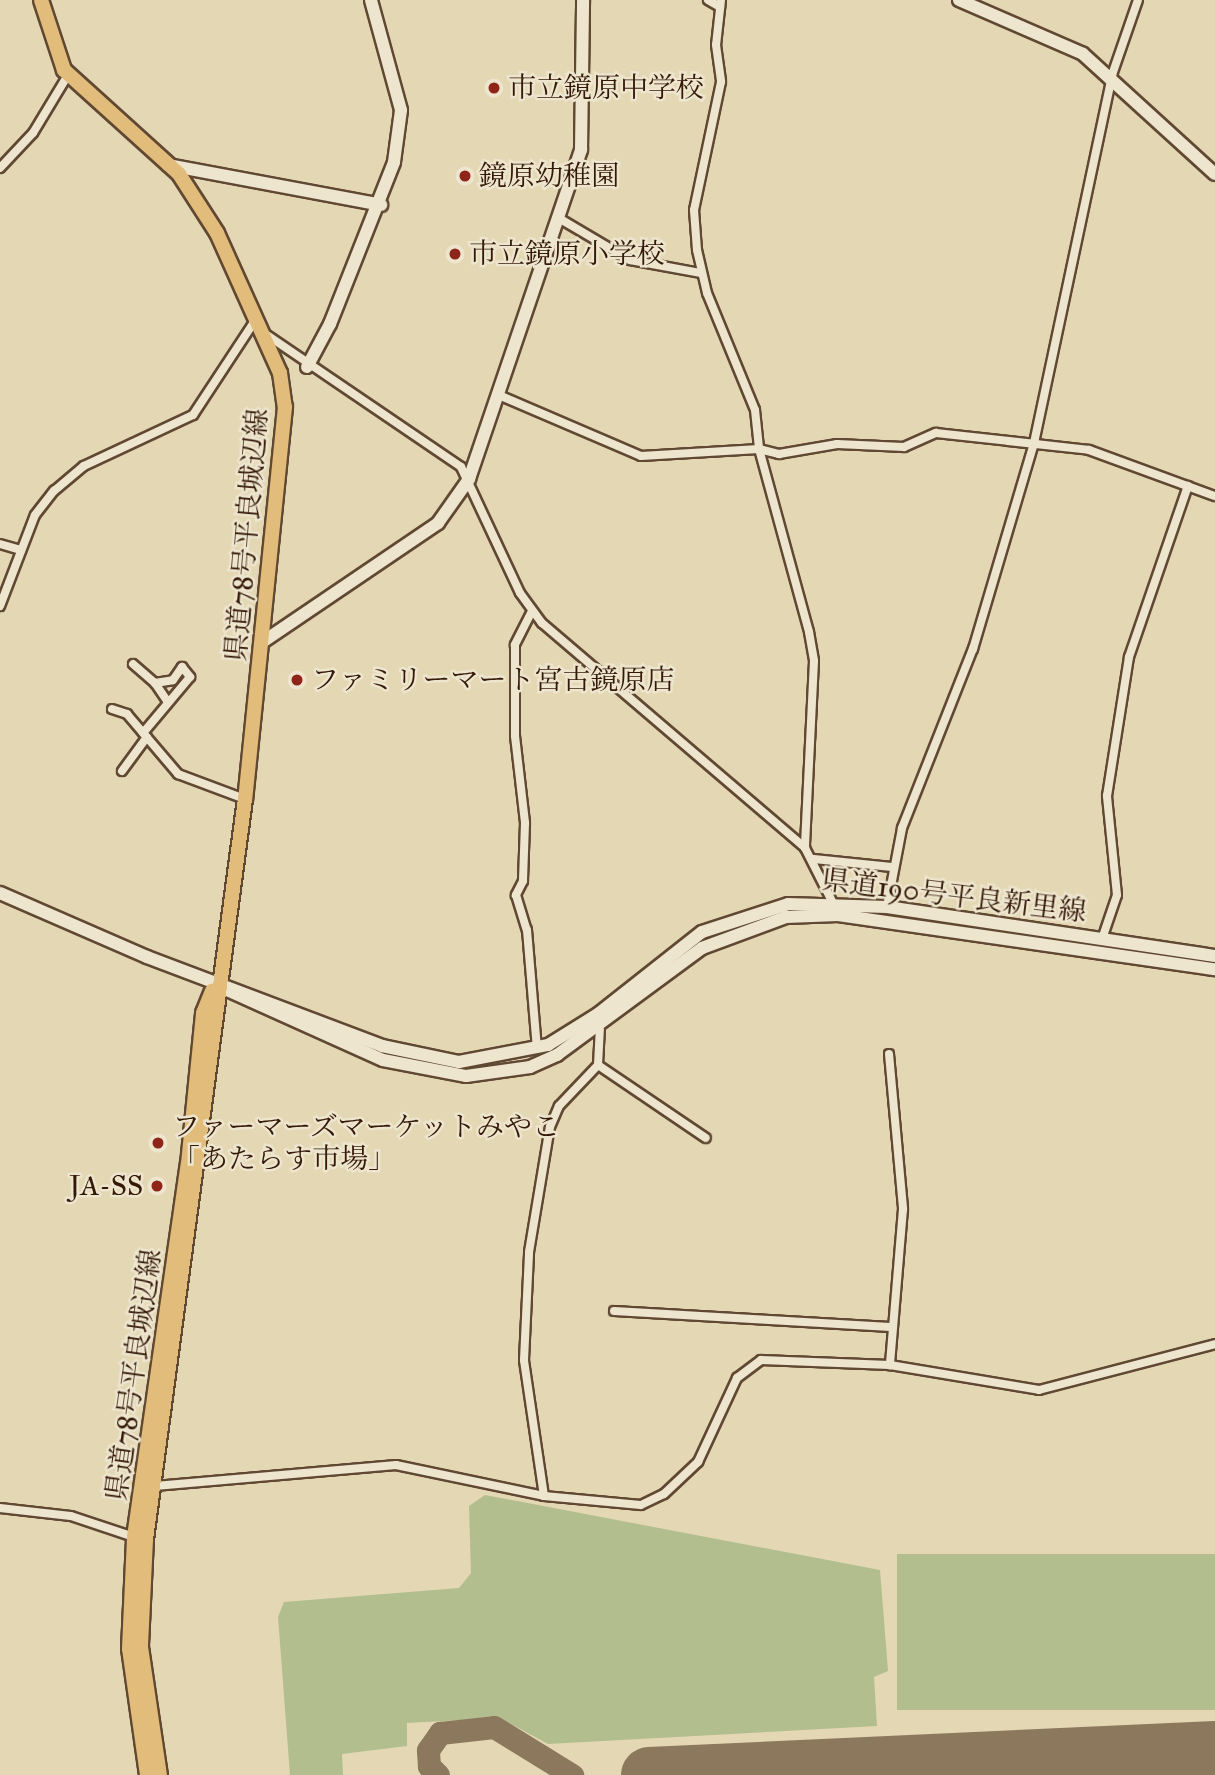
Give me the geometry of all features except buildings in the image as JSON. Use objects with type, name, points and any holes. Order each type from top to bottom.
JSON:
[{"type":"main road","name":"県道78号平良城辺線","points":[[41,0],[68,75],[168,164],[217,233],[280,373],[285,407],[264,640],[245,799],[215,984],[155,1486],[141,1647],[160,1775]]},
{"type":"main road","points":[[307,367],[381,205],[401,110],[371,0]]},
{"type":"main road","points":[[264,640],[438,523],[469,479],[501,396],[562,219],[581,150],[583,0]]},
{"type":"main road","points":[[959,0],[1060,41],[1112,75],[1215,174]]},
{"type":"main road","points":[[168,164],[381,205]]},
{"type":"main road","points":[[0,893],[215,984]]},
{"type":"main road","name":"県道190号平良新里線","points":[[215,984],[432,1060],[481,1062],[537,1049],[583,1026],[702,932],[756,910],[887,907],[1215,956]]},
{"type":"main road","name":"県道190号平良新里線","points":[[215,984],[348,1047],[438,1074],[530,1067],[600,1030],[726,936],[786,918],[836,909],[1215,969]]},
{"type":"main road","name":"県道78号平良城辺線","points":[[147,1775],[129,1649],[134,1537],[188,1164],[203,1013],[215,984]]},
{"type":"street","points":[[708,0],[721,3],[721,82],[694,210],[700,273],[744,374],[760,449],[814,661],[805,848]]},
{"type":"street","points":[[887,907],[892,867],[973,649],[1034,443],[1112,75],[1138,0]]},
{"type":"street","points":[[0,168],[33,133],[68,75]]},
{"type":"street","points":[[562,219],[630,260],[700,273]]},
{"type":"street","points":[[0,606],[35,515],[84,466],[193,415],[259,325],[307,367],[430,440],[469,479],[532,611],[558,640],[805,848],[814,859],[836,909]]},
{"type":"street","points":[[501,396],[641,456],[760,449],[779,454],[837,444],[904,447],[936,433],[1106,454],[1215,496]]},
{"type":"street","points":[[1102,939],[1117,895],[1108,796],[1129,657],[1188,486]]},
{"type":"street","points":[[0,544],[21,550]]},
{"type":"street","points":[[532,611],[515,645],[515,736],[525,823],[523,881],[516,895],[527,930],[537,1049]]},
{"type":"street","points":[[133,664],[155,683],[168,702]]},
{"type":"street","points":[[122,771],[168,702],[190,677],[188,670],[155,683]]},
{"type":"street","points":[[112,709],[127,714],[178,774],[245,799]]},
{"type":"street","points":[[814,859],[892,867]]},
{"type":"street","points":[[544,1496],[524,1360],[529,1252],[550,1127],[559,1107],[598,1065],[600,1030]]},
{"type":"street","points":[[888,1054],[903,1209],[891,1327],[890,1365]]},
{"type":"street","points":[[598,1065],[706,1138]]},
{"type":"street","points":[[614,1311],[891,1327]]},
{"type":"street","points":[[155,1486],[396,1465],[544,1496],[641,1505],[664,1494],[698,1462],[737,1378],[761,1360],[890,1365],[1039,1390],[1215,1344]]},
{"type":"street","points":[[0,1508],[71,1516],[134,1537]]},
{"type":"green space","points":[[485,1495],[880,1570],[888,1671],[874,1677],[877,1726],[548,1744],[500,1718],[407,1723],[407,1746],[342,1754],[343,1775],[290,1775],[278,1617],[284,1602],[459,1588],[471,1573],[469,1506]]},
{"type":"green space","points":[[897,1554],[1215,1554],[1215,1710],[897,1710]]},
{"type":"taxiway","points":[[438,1775],[429,1766],[428,1750],[440,1733],[494,1727],[572,1775]]},
{"type":"taxiway","points":[[1081,1755],[1082,1775]]},
{"type":"runway","points":[[649,1775],[1215,1749]]},
{"type":"place","name":"市立鏡原中学校","points":[[494,88]]},
{"type":"place","name":"鏡原幼稚園","points":[[465,176]]},
{"type":"place","name":"市立鏡原小学校","points":[[455,254]]},
{"type":"place","name":"ファミリーマート宮古鏡原店","points":[[297,680]]},
{"type":"place","name":"ファーマーズマーケットみやこ 「あたらす市場」","points":[[158,1143]]},
{"type":"place","name":"JA-SS","points":[[157,1186]]}]
